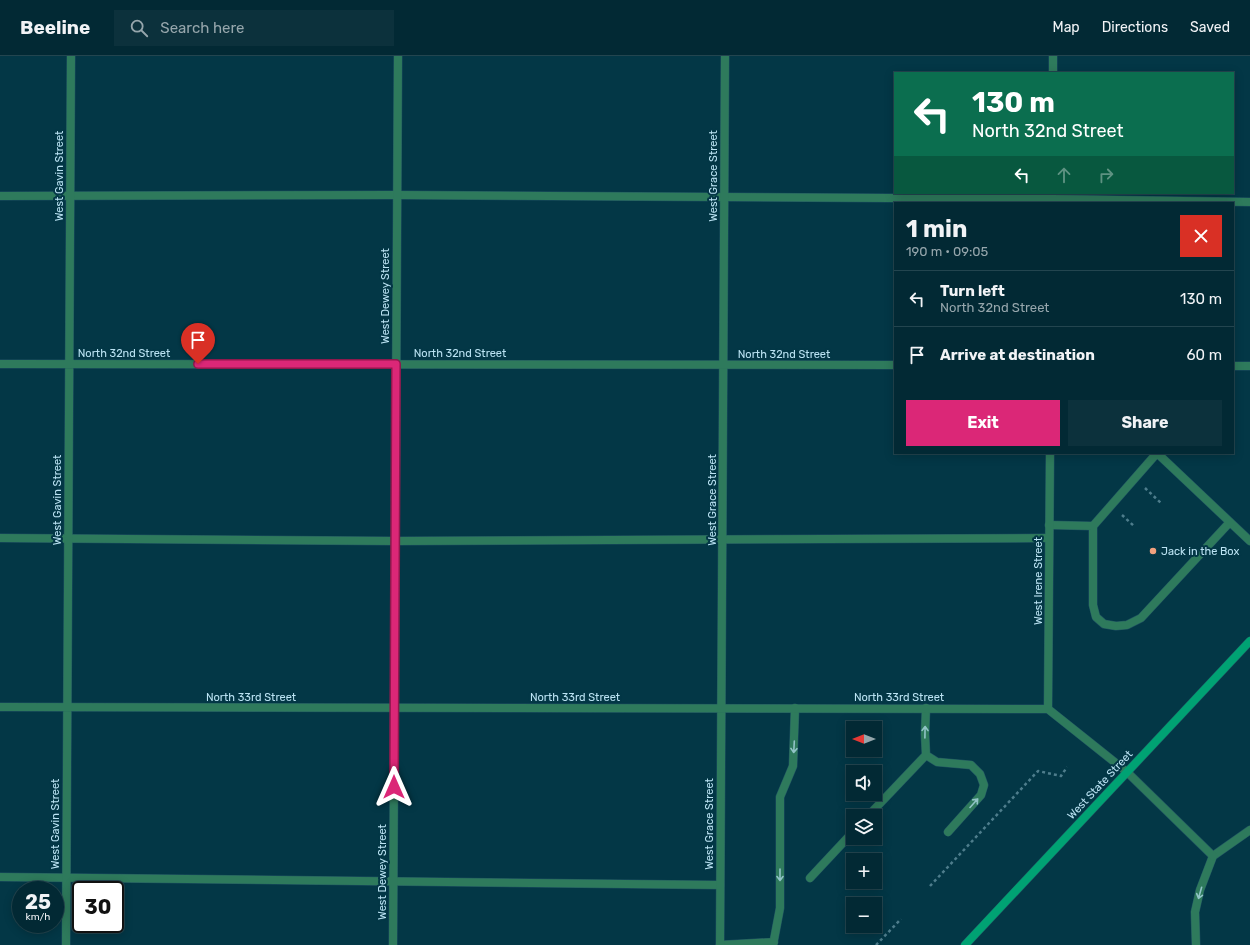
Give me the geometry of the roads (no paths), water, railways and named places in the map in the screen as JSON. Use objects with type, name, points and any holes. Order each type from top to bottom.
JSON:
[{"type":"main road","name":"West State Street","points":[[965,945],[1250,641]]},
{"type":"street","name":"West Gavin Street","points":[[66,945],[71,56]]},
{"type":"street","name":"West Dewey Street","points":[[393,945],[398,56]]},
{"type":"street","name":"West Grace Street","points":[[720,945],[725,56]]},
{"type":"street","points":[[1053,56],[1053,72]]},
{"type":"street","points":[[0,196],[397,195],[1052,198],[1250,202]]},
{"type":"street","name":"North 32nd Street","points":[[0,364],[894,365]]},
{"type":"street","points":[[1234,366],[1250,366]]},
{"type":"street","name":"West Irene Street","points":[[1048,709],[1050,454]]},
{"type":"street","points":[[1156,454],[1093,526],[1093,605],[1096,618],[1104,624],[1116,626],[1127,625],[1141,618],[1230,522]]},
{"type":"street","points":[[1158,454],[1250,541]]},
{"type":"street","points":[[1050,525],[1093,526]]},
{"type":"street","points":[[0,538],[395,541],[1050,538]]},
{"type":"street","name":"North 33rd Street","points":[[0,707],[1048,709]]},
{"type":"street","points":[[720,945],[774,944],[780,908],[780,797],[793,766],[795,708]]},
{"type":"street","points":[[875,809],[926,755],[926,708]]},
{"type":"street","points":[[1048,709],[1127,772],[1213,856]]},
{"type":"street","points":[[926,755],[937,762],[971,766],[980,774],[984,785],[981,796],[948,832]]},
{"type":"street","points":[[1196,945],[1195,912],[1200,890],[1213,856],[1250,830]]},
{"type":"street","points":[[810,878],[846,839]]},
{"type":"street","points":[[0,877],[720,885]]},
{"type":"place","name":"Jack in the Box","points":[[1153,551]]}]
